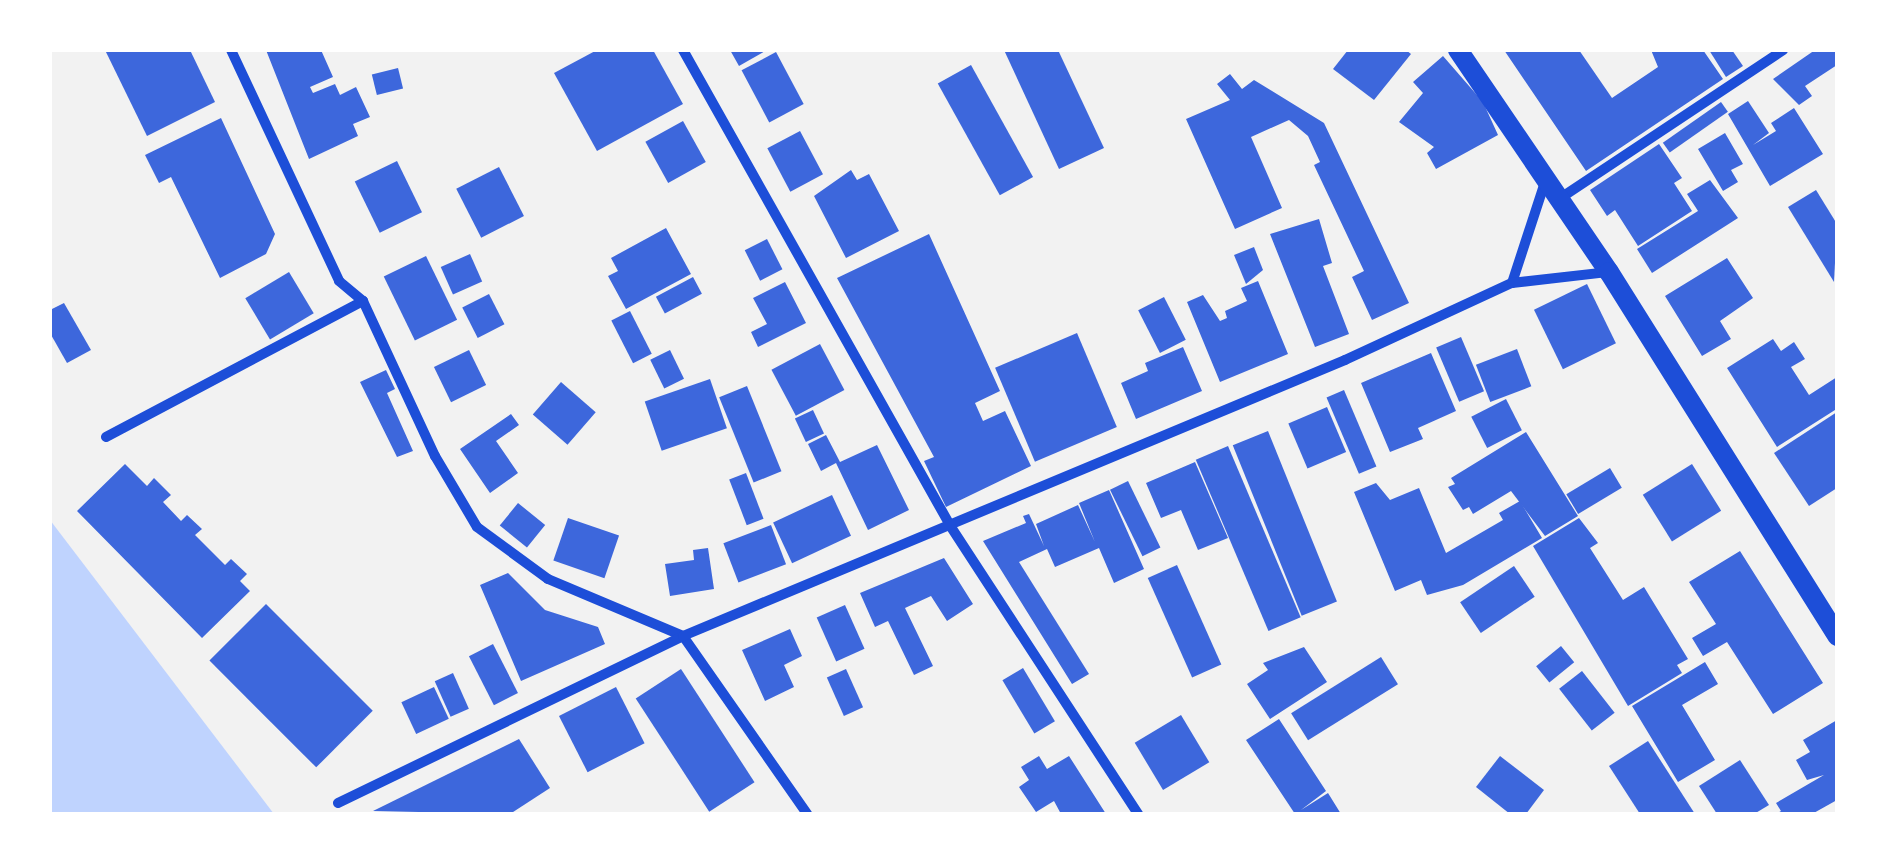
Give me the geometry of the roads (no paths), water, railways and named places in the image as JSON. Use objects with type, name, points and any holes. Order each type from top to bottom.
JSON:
[{"type":"highway","points":[[1458,50],[1609,272],[1837,636]]},
{"type":"street","points":[[231,50],[340,281],[364,301],[435,456],[477,526],[548,579],[683,636],[806,814]]},
{"type":"street","points":[[682,50],[950,527],[1138,814]]},
{"type":"street","points":[[1559,200],[1783,50]]},
{"type":"street","points":[[1512,283],[1546,182]]},
{"type":"street","points":[[338,804],[683,636],[950,527],[1512,283],[1609,272]]},
{"type":"street","points":[[106,437],[364,301]]},
{"type":"water","points":[[50,520],[274,814],[50,814]]}]
